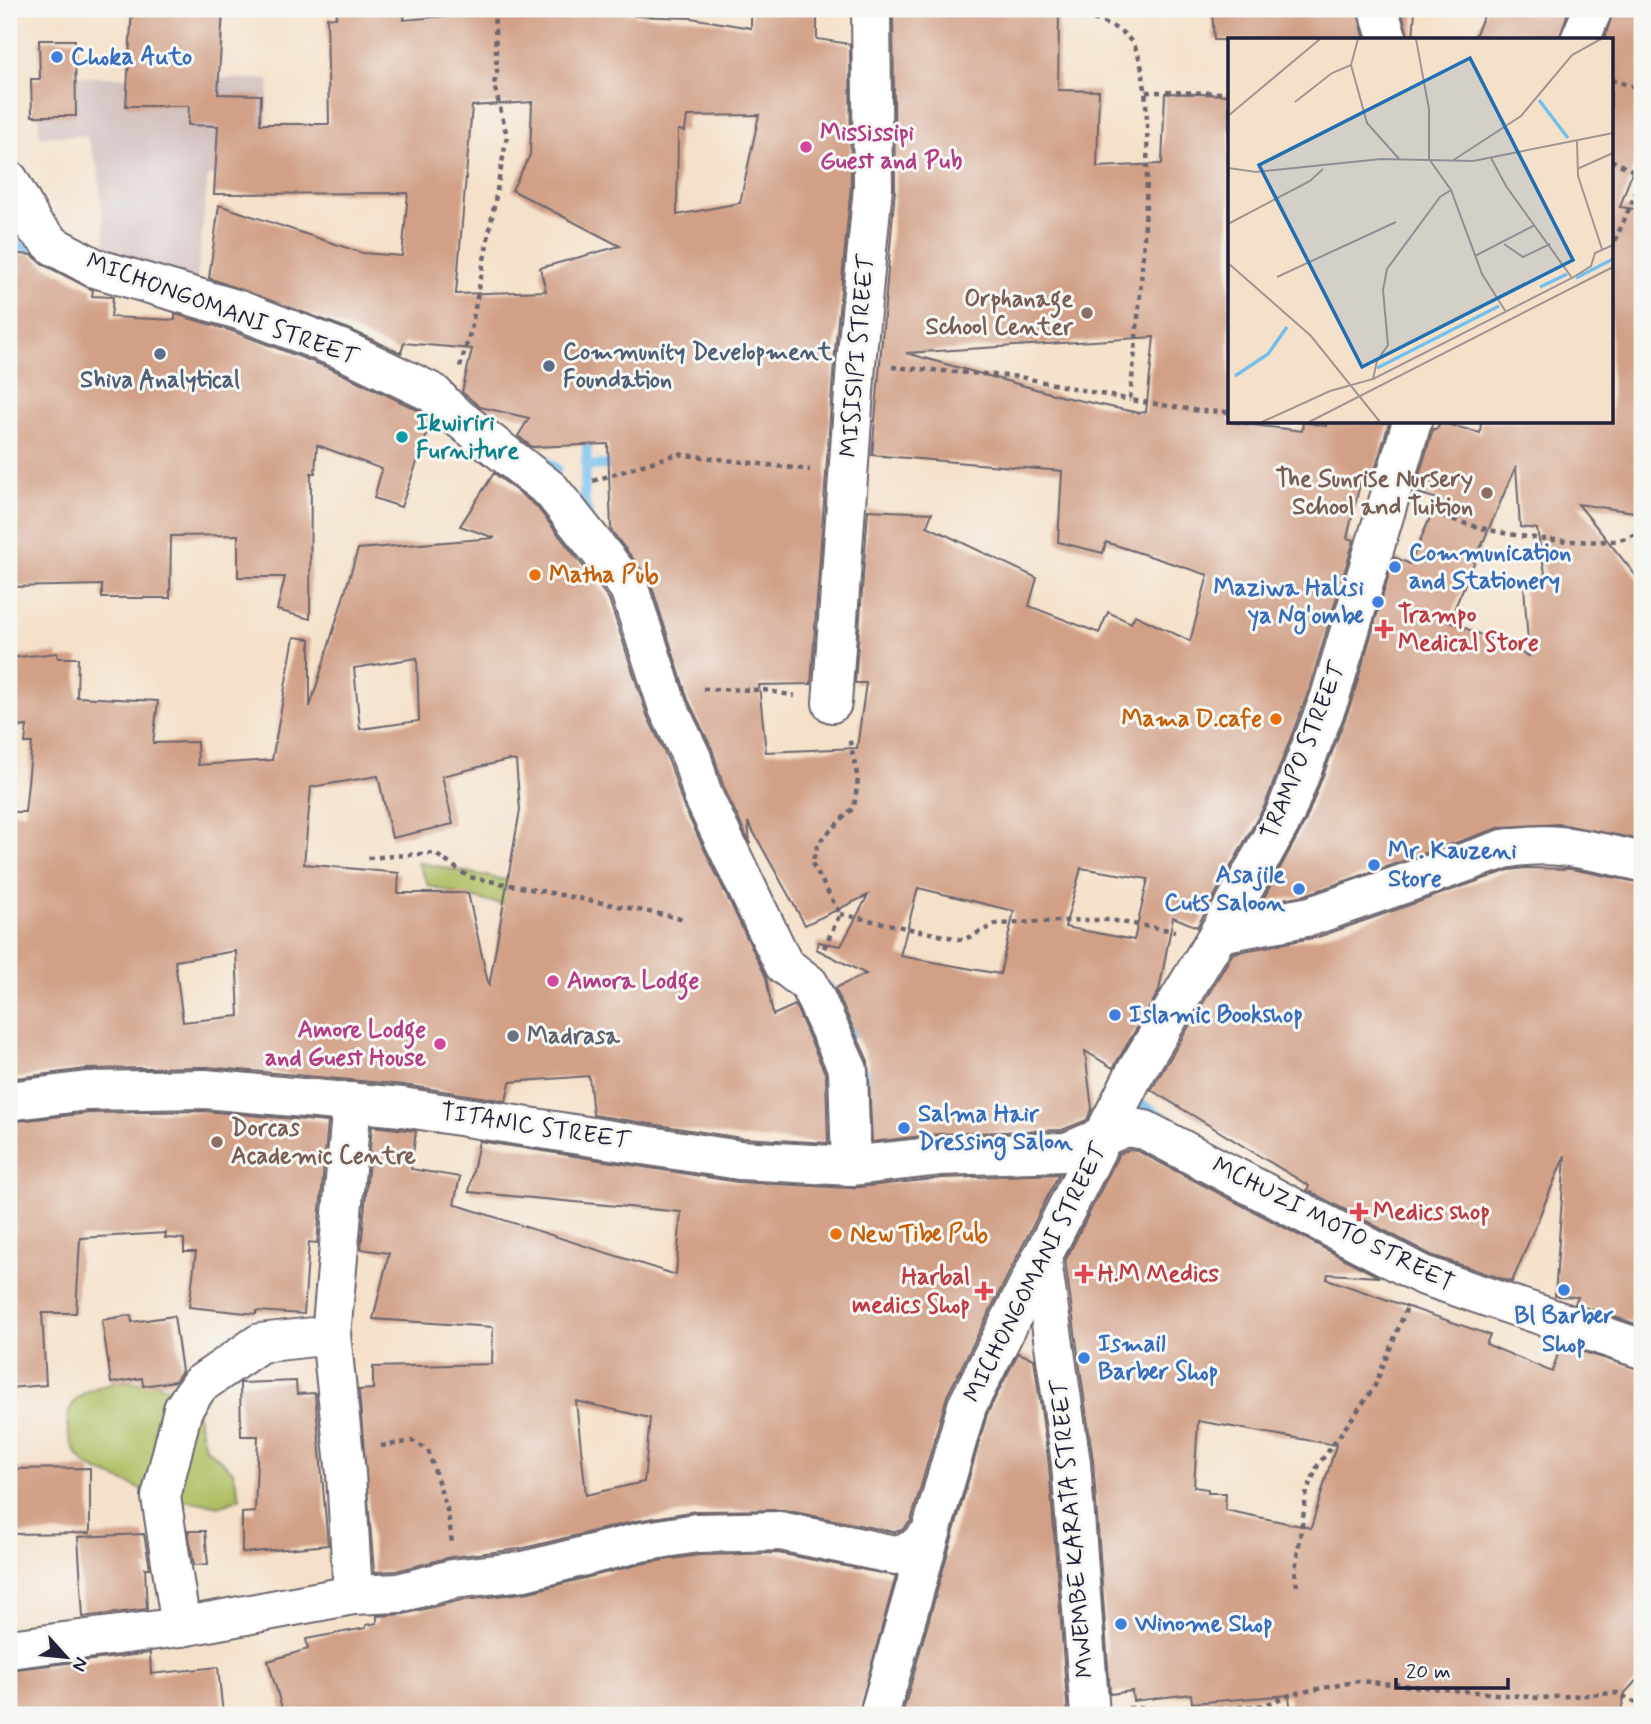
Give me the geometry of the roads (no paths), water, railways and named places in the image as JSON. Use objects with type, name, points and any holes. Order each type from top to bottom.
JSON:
[{"type":"street","name":"MISISIPI STREET","points":[[832,703],[856,364],[873,187],[871,9]]},
{"type":"street","points":[[1378,9],[1387,38]]},
{"type":"street","points":[[1581,38],[1593,9]]},
{"type":"street","name":"MICHONGOMANI STREET","points":[[9,180],[15,196],[40,233],[54,246],[95,268],[239,310],[341,349],[433,393],[451,412],[551,490],[629,588],[668,708],[692,758],[703,796],[784,965],[809,984],[848,1070],[851,1166],[940,1156],[1066,1152],[1107,1133]]},
{"type":"street","name":"TRAMPO STREET","points":[[1107,1133],[1134,1075],[1219,933],[1284,814],[1330,697],[1411,424]]},
{"type":"street","points":[[1219,933],[1311,916],[1504,849],[1536,843],[1563,845],[1642,862]]},
{"type":"street","name":"TITANIC STREET","points":[[9,1101],[87,1091],[205,1089],[352,1102],[739,1160],[851,1166]]},
{"type":"street","points":[[352,1102],[331,1335],[353,1595]]},
{"type":"street","name":"MCHUZI MOTO STREET","points":[[1107,1133],[1126,1127],[1145,1130],[1422,1275],[1453,1288],[1642,1349]]},
{"type":"street","name":"MICHONGOMANI STREET","points":[[879,1715],[967,1406],[1107,1133]]},
{"type":"street","name":"MWEMBE KARATA STREET","points":[[1042,1261],[1071,1463],[1089,1711]]},
{"type":"street","points":[[181,1627],[162,1497],[183,1409],[199,1385],[260,1342],[331,1335]]},
{"type":"street","points":[[9,1649],[181,1627],[353,1595],[399,1593],[453,1578],[524,1571],[641,1542],[697,1533],[780,1531],[895,1555],[913,1550],[931,1533]]},
{"type":"waterway","points":[[9,245],[40,248]]},
{"type":"waterway","points":[[588,432],[584,499],[588,513]]},
{"type":"waterway","points":[[527,448],[557,469]]},
{"type":"waterway","points":[[587,466],[623,464]]},
{"type":"waterway","points":[[828,987],[839,1001],[852,1034]]},
{"type":"waterway","points":[[865,1073],[872,1108]]},
{"type":"waterway","points":[[1129,1097],[1175,1124]]},
{"type":"waterway","points":[[1072,1251],[1085,1210]]},
{"type":"waterway","points":[[1067,1314],[1068,1270]]},
{"type":"place","name":"Choka Auto","points":[[57,57]]},
{"type":"place","name":"Mississipi Guest and Pub","points":[[806,147]]},
{"type":"place","name":"Orphanage School Center","points":[[1087,313]]},
{"type":"place","name":"Shiva Analytical","points":[[160,354]]},
{"type":"place","name":"Community Development Foundation","points":[[549,366]]},
{"type":"place","name":"Ikwiriri Furniture","points":[[402,437]]},
{"type":"place","name":"The Sunrise Nursery School and Tuition","points":[[1487,493]]},
{"type":"place","name":"Communication and Stationery","points":[[1395,567]]},
{"type":"place","name":"Matha Pub","points":[[535,575]]},
{"type":"place","name":"Maziwa Halisi ya Ng'ombe","points":[[1378,602]]},
{"type":"place","name":"Trampo Medical Store","points":[[1384,629]]},
{"type":"place","name":"Mama D.cafe","points":[[1276,719]]},
{"type":"place","name":"Mr. Kauzeni Store","points":[[1374,865]]},
{"type":"place","name":"Asajile Cuts Saloon","points":[[1299,889]]},
{"type":"place","name":"Amora Lodge","points":[[553,981]]},
{"type":"place","name":"Islamic Bookshop","points":[[1115,1015]]},
{"type":"place","name":"Madrasa","points":[[513,1036]]},
{"type":"place","name":"Amore Lodge and Guest House","points":[[440,1044]]},
{"type":"place","name":"Salma Hair Dressing Salon","points":[[904,1128]]},
{"type":"place","name":"Dorcas Academic Centre","points":[[217,1142]]},
{"type":"place","name":"Medics shop","points":[[1359,1212]]},
{"type":"place","name":"New Tibe Pub","points":[[836,1234]]},
{"type":"place","name":"H.M Medics","points":[[1084,1274]]},
{"type":"place","name":"Bl Barber Shop","points":[[1564,1290]]},
{"type":"place","name":"Harbal medics Shop","points":[[984,1291]]},
{"type":"place","name":"Ismail Barber Shop","points":[[1084,1358]]},
{"type":"place","name":"Winome Shop","points":[[1121,1624]]}]
